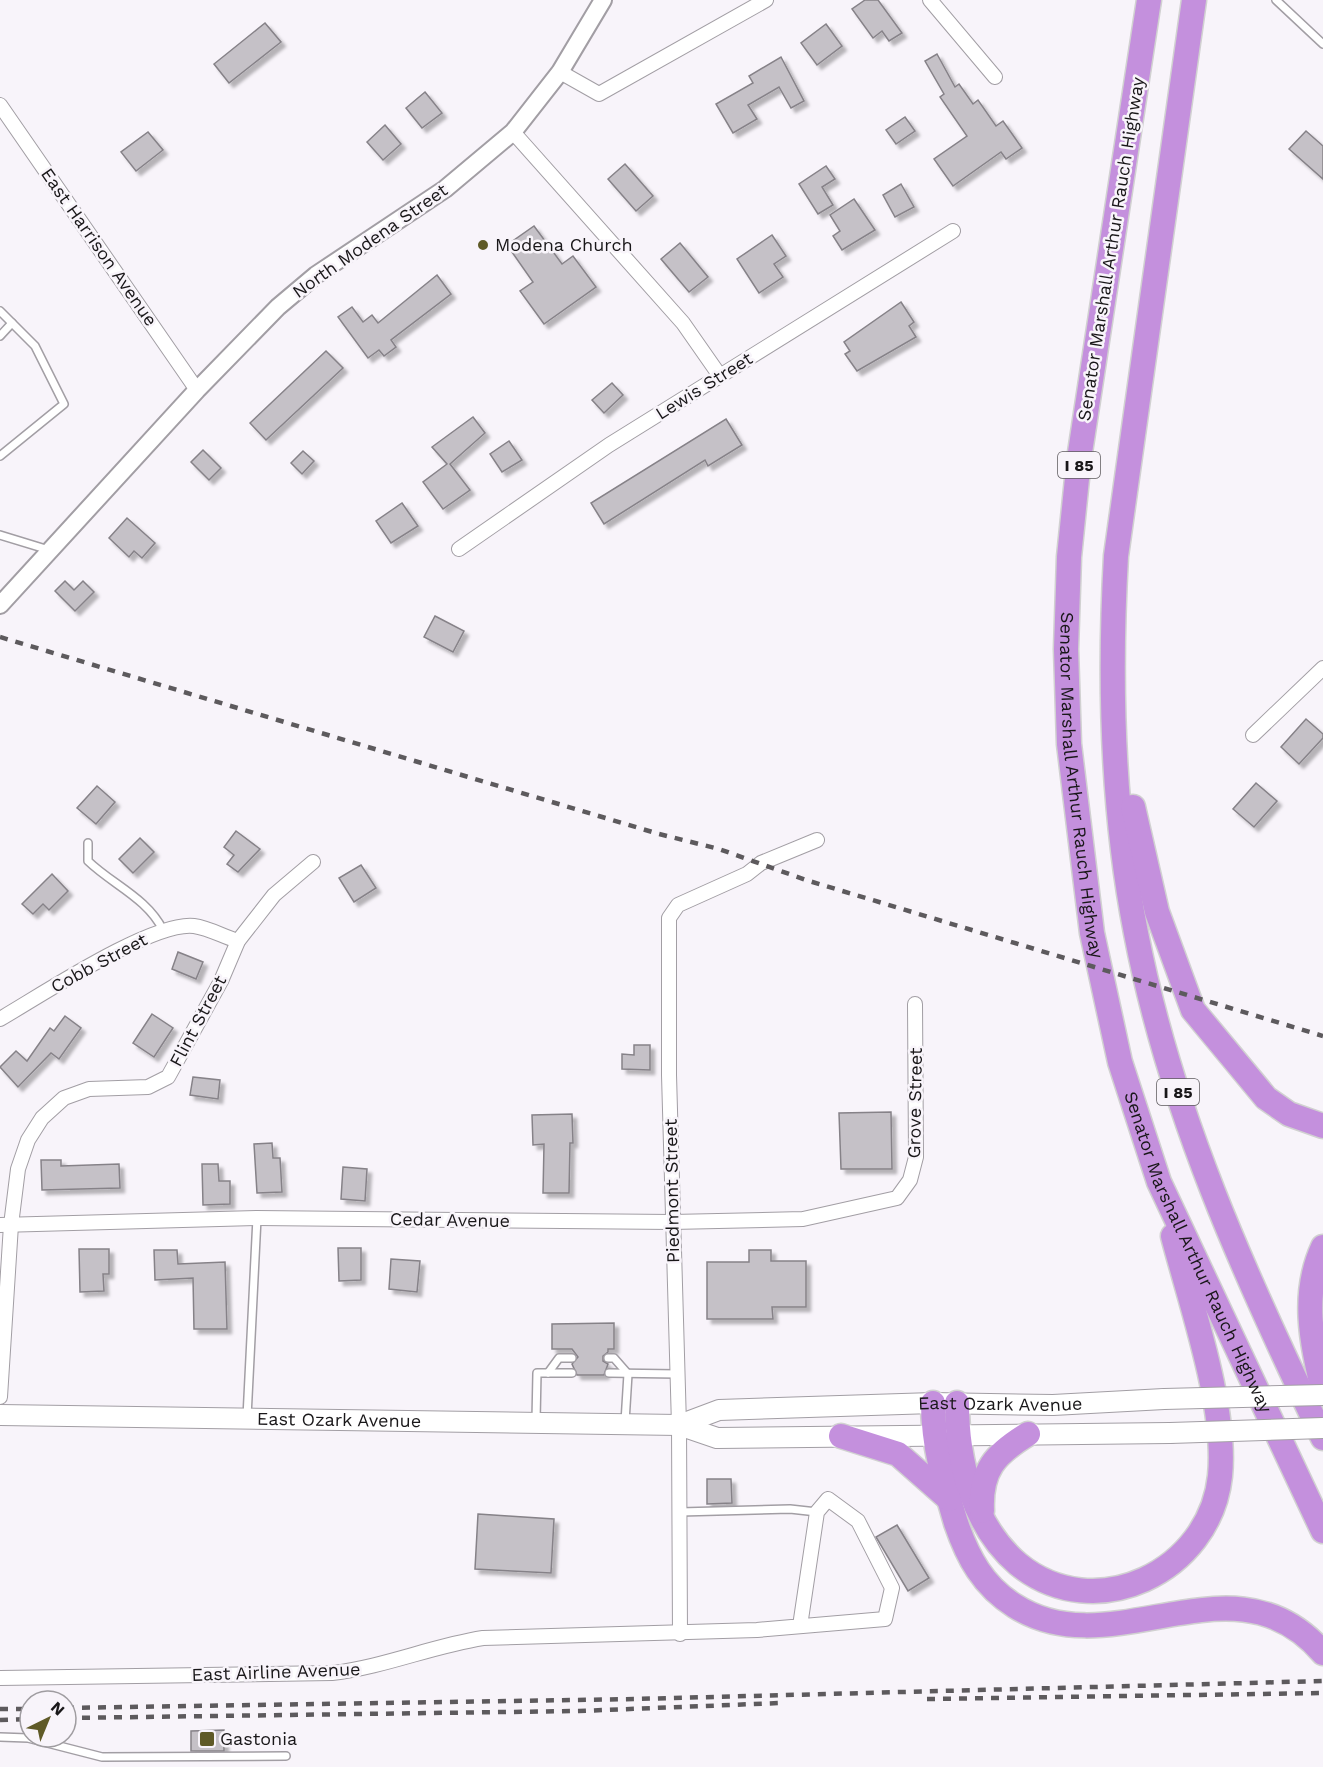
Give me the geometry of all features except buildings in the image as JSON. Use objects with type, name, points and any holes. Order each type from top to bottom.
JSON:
[{"type":"highway","name":"Senator Marshall Arthur Rauch Highway","points":[[1149,0],[1079,459],[1070,557],[1066,649],[1069,744],[1092,933],[1120,1062],[1159,1182],[1323,1531]]},
{"type":"highway","name":"Senator Marshall Arthur Rauch Highway","points":[[1194,0],[1116,556],[1113,616],[1114,724],[1121,824],[1136,932],[1155,1014],[1185,1118],[1227,1231],[1323,1438]]},
{"type":"highway","points":[[1114,724],[1157,912],[1192,1010],[1266,1098],[1289,1114],[1323,1126]]},
{"type":"highway","points":[[957,1403],[957,1436],[967,1481],[983,1519],[998,1542],[1018,1564],[1038,1577],[1067,1588],[1115,1589],[1150,1578],[1166,1569],[1187,1552],[1202,1529],[1214,1503],[1220,1477],[1220,1433],[1209,1376],[1159,1182]]},
{"type":"highway","points":[[1323,1246],[1310,1288],[1309,1316],[1323,1393]]},
{"type":"highway","points":[[933,1403],[933,1436],[949,1499],[972,1564],[986,1582],[1004,1599],[1026,1613],[1050,1623],[1080,1627],[1112,1625],[1203,1608],[1251,1610],[1275,1618],[1298,1631],[1323,1653]]},
{"type":"highway","points":[[983,1519],[981,1489],[991,1463],[1005,1448],[1028,1434]]},
{"type":"highway","points":[[841,1436],[898,1454],[949,1499]]},
{"type":"main road","name":"East Ozark Avenue","points":[[679,1425],[719,1410],[933,1403],[1053,1405],[1323,1393]]},
{"type":"main road","name":"East Ozark Avenue","points":[[0,1415],[679,1425],[717,1438],[1170,1433],[1323,1428]]},
{"type":"street","name":"North Modena Street","points":[[0,605],[197,390],[278,307],[316,275],[445,189],[513,132],[560,72],[603,0]]},
{"type":"street","points":[[560,72],[599,94],[766,0]]},
{"type":"street","points":[[930,0],[994,77]]},
{"type":"street","name":"East Harrison Avenue","points":[[0,105],[197,390]]},
{"type":"street","points":[[513,132],[683,323],[720,376]]},
{"type":"street","name":"Lewis Street","points":[[459,549],[609,445],[953,231]]},
{"type":"street","points":[[1253,735],[1323,668]]},
{"type":"street","name":"Piedmont Street","points":[[680,1634],[679,1425],[672,1222],[669,918],[678,905],[747,874],[760,863],[817,840]]},
{"type":"street","name":"Flint Street","points":[[0,1397],[5,1225],[18,1168],[28,1140],[42,1118],[64,1098],[89,1089],[148,1087],[168,1077],[221,981],[238,941],[274,895],[313,862]]},
{"type":"street","name":"Cobb Street","points":[[0,1019],[131,943],[163,930],[194,926],[238,941]]},
{"type":"street","name":"Grove Street","points":[[897,1198],[910,1180],[916,1157],[915,1004]]},
{"type":"street","name":"Cedar Avenue","points":[[5,1225],[256,1218],[672,1222],[803,1219],[897,1198]]},
{"type":"street","name":"East Airline Avenue","points":[[0,1678],[332,1673],[366,1669],[441,1646],[483,1638],[680,1634],[885,1618],[892,1588],[858,1521],[828,1499],[817,1512]]},
{"type":"street","points":[[800,1626],[817,1512]]},
{"type":"lane","points":[[1276,0],[1323,44]]},
{"type":"lane","points":[[0,311],[35,346],[64,404],[0,456]]},
{"type":"lane","points":[[0,336],[12,323]]},
{"type":"lane","points":[[0,535],[51,551]]},
{"type":"lane","points":[[88,843],[88,861],[105,877],[141,900],[155,915],[163,930]]},
{"type":"lane","points":[[247,1417],[256,1218]]},
{"type":"lane","points":[[548,1373],[559,1358],[572,1358]]},
{"type":"lane","points":[[608,1358],[614,1358],[628,1374],[625,1424]]},
{"type":"lane","points":[[536,1423],[537,1373],[572,1373]]},
{"type":"lane","points":[[609,1373],[677,1374]]},
{"type":"lane","points":[[680,1512],[790,1509],[817,1512]]},
{"type":"lane","points":[[0,1737],[28,1738],[102,1758],[286,1756]]},
{"type":"railway","points":[[0,637],[659,834],[719,849],[806,880],[1323,1036]]},
{"type":"railway","points":[[78,1708],[635,1699],[1323,1681]]},
{"type":"railway","points":[[927,1699],[1323,1693]]},
{"type":"railway","points":[[78,1718],[579,1711],[780,1703]]},
{"type":"railway","points":[[0,1709],[18,1709]]},
{"type":"railway","points":[[0,1720],[18,1719]]},
{"type":"place","name":"Modena Church","points":[[483,245]]},
{"type":"place","name":"Gastonia","points":[[207,1739]]}]
